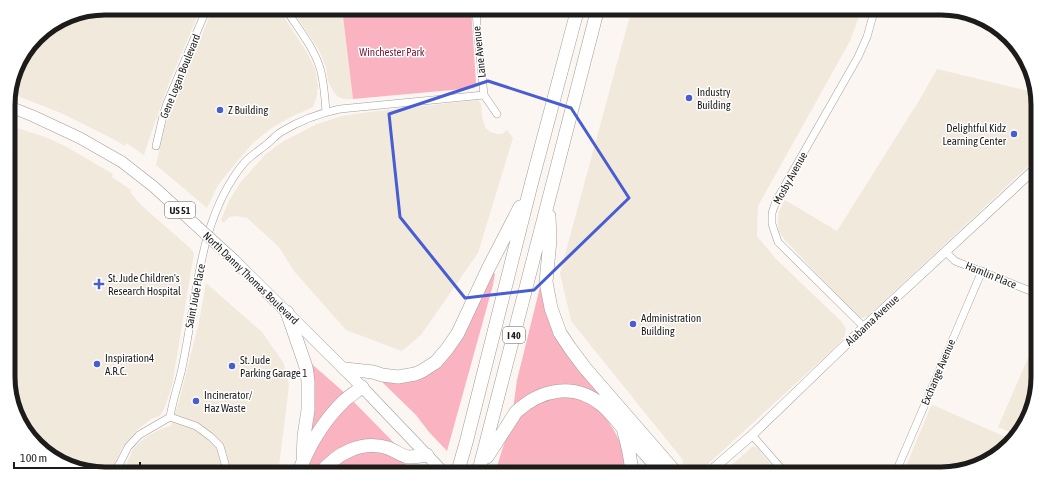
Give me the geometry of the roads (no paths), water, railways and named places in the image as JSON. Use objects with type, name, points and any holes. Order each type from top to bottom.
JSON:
[{"type":"highway","name":"I 40","points":[[459,467],[576,15]]},
{"type":"highway","name":"I 40","points":[[480,467],[596,15]]},
{"type":"highway","points":[[345,370],[373,372],[398,377],[407,376],[422,371],[436,362],[458,333],[488,269],[531,185]]},
{"type":"highway","points":[[549,202],[550,240],[546,282],[551,308],[560,333],[585,368],[671,467]]},
{"type":"highway","points":[[287,312],[306,368],[308,381],[308,410],[301,467]]},
{"type":"highway","points":[[301,467],[314,440],[328,419],[345,401],[362,387]]},
{"type":"highway","points":[[482,467],[516,412],[527,402],[543,394],[568,391],[585,395],[602,406],[622,426],[657,467]]},
{"type":"highway","points":[[622,426],[629,450],[631,467]]},
{"type":"highway","points":[[326,467],[336,457],[359,447],[377,446],[388,448],[407,457],[427,456]]},
{"type":"main road","name":"North Danny Thomas Boulevard","points":[[15,109],[80,138],[122,162],[154,187],[234,260],[287,312],[362,387],[438,467]]},
{"type":"street","name":"Gene Logan Boulevard","points":[[156,146],[167,103],[204,15]]},
{"type":"street","points":[[290,15],[304,37],[320,68],[325,95],[326,112]]},
{"type":"street","name":"Lane Avenue","points":[[476,15],[484,95]]},
{"type":"street","name":"Mosby Avenue","points":[[864,327],[778,242],[772,224],[772,213],[776,201],[858,57],[867,37],[873,15]]},
{"type":"street","points":[[484,95],[497,114]]},
{"type":"street","name":"Saint Jude Place","points":[[170,417],[184,358],[196,286],[208,234],[216,211],[230,182],[245,162],[280,132],[295,124],[326,112],[357,106],[484,95]]},
{"type":"street","name":"Alabama Avenue","points":[[715,467],[752,435],[864,327],[1031,173]]},
{"type":"street","name":"Hamlin Place","points":[[946,252],[955,260],[1031,291]]},
{"type":"street","name":"Exchange Avenue","points":[[898,467],[982,271]]},
{"type":"street","points":[[118,467],[128,447],[139,435],[170,417],[196,426],[211,436],[220,446],[226,467]]},
{"type":"street","points":[[752,435],[780,467]]},
{"type":"place","name":"Industry Building","points":[[689,98]]},
{"type":"place","name":"Z Building","points":[[220,110]]},
{"type":"place","name":"Delightful Kidz Learning Center","points":[[1014,134]]},
{"type":"place","name":"St. Jude Children's Research Hospital","points":[[99,284]]},
{"type":"place","name":"Administration Building","points":[[633,324]]},
{"type":"place","name":"Inspiration4 A.R.C.","points":[[97,364]]},
{"type":"place","name":"St. Jude Parking Garage 1","points":[[232,366]]},
{"type":"place","name":"Incinerator/ Haz Waste","points":[[196,401]]},
{"type":"park label","name":"Winchester Park","points":[[392,52]]}]
